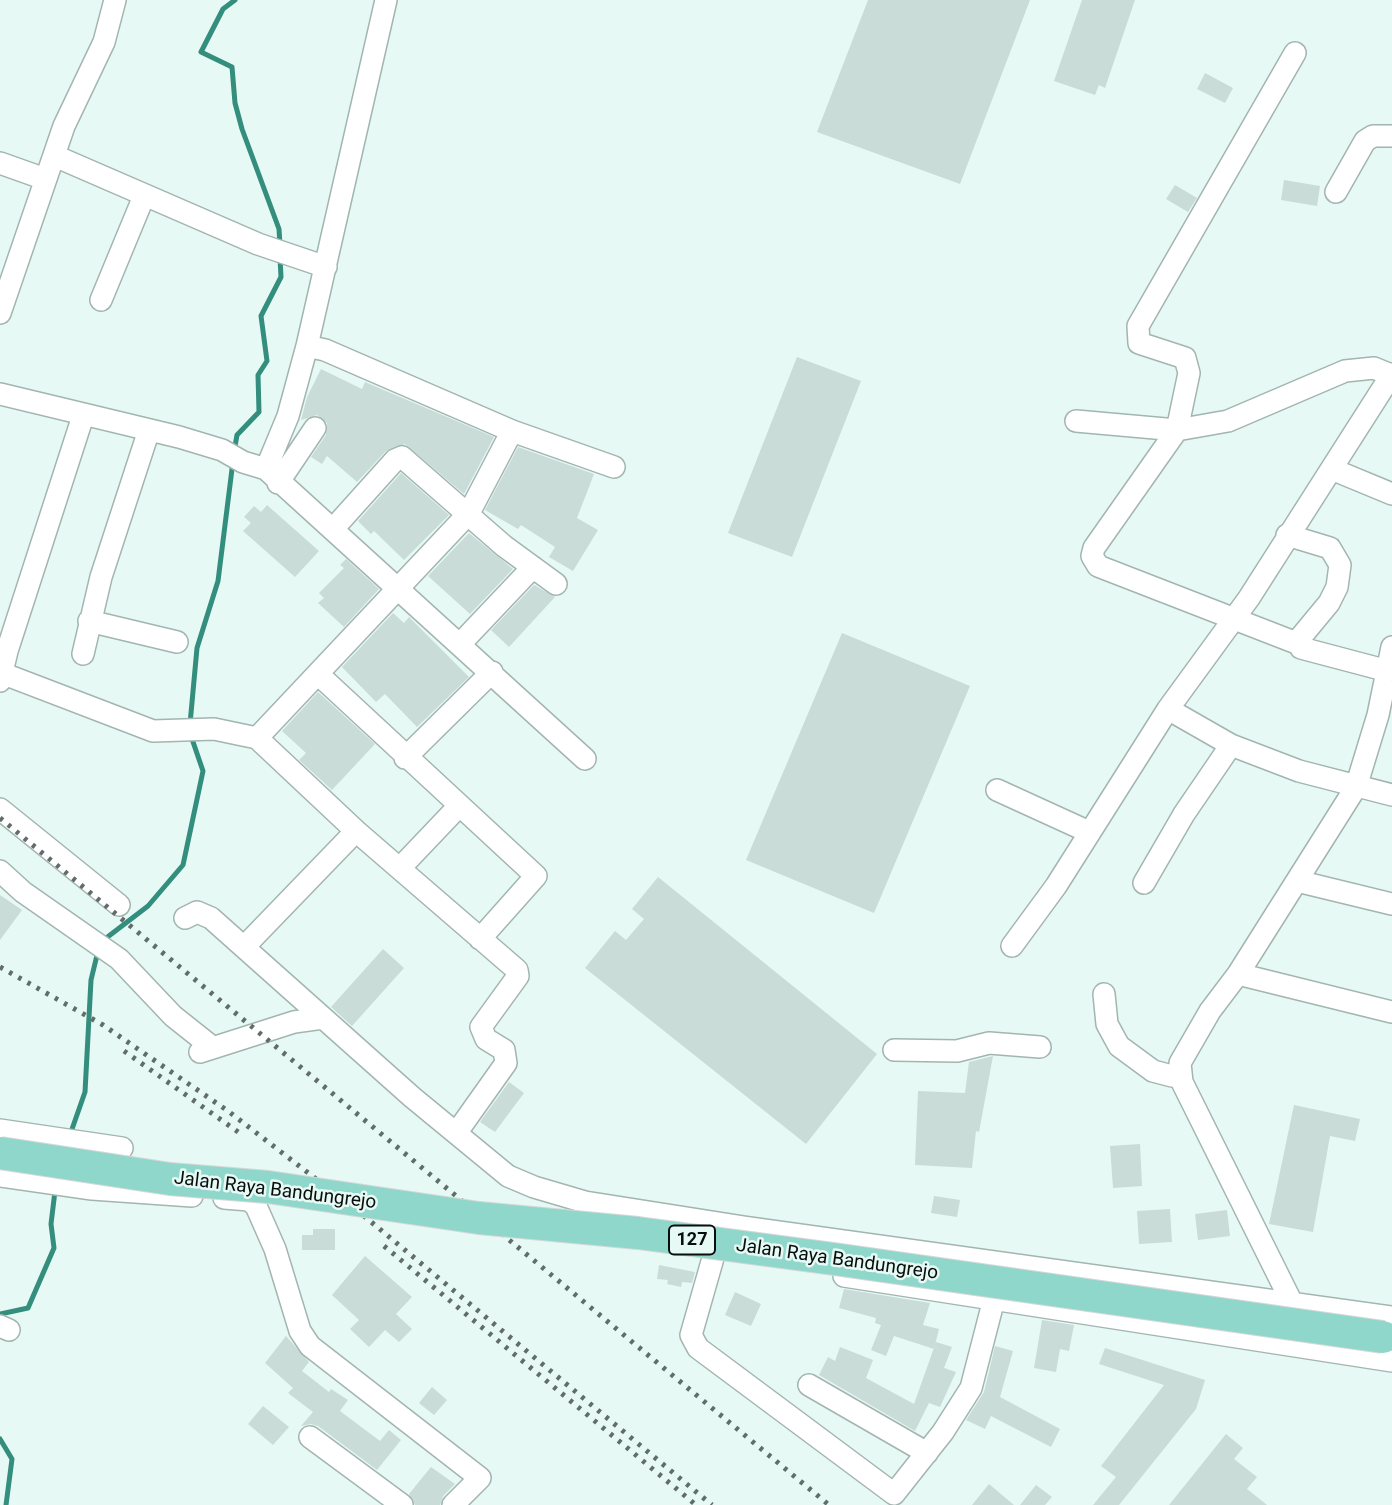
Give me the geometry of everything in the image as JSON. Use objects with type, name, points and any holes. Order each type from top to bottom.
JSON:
[{"type":"main road","name":"Jalan Raya Bandungrejo","points":[[0,1153],[170,1179],[268,1187],[479,1218],[638,1233],[821,1257],[1389,1338]]},
{"type":"street","points":[[0,313],[64,126],[104,42],[115,0]]},
{"type":"street","points":[[272,476],[326,267],[386,0]]},
{"type":"street","points":[[1295,53],[1138,326],[1136,333],[1139,343],[1185,358],[1188,364],[1177,430],[1094,548],[1093,560],[1098,566],[1298,644],[1307,650],[1388,671]]},
{"type":"street","points":[[1336,192],[1365,141],[1373,136],[1392,136]]},
{"type":"street","points":[[55,156],[258,244],[298,260],[326,267]]},
{"type":"street","points":[[0,163],[45,179]]},
{"type":"street","points":[[101,300],[144,196]]},
{"type":"street","points":[[307,346],[326,350],[512,431],[614,467]]},
{"type":"street","points":[[1012,946],[1168,709],[1234,619],[1287,535],[1334,470],[1392,375],[1374,368],[1345,371],[1228,421],[1177,430],[1076,421]]},
{"type":"street","points":[[0,394],[222,450],[272,476],[461,643],[585,759]]},
{"type":"street","points":[[83,416],[7,651],[2,677],[153,731],[214,729],[257,738],[356,831],[518,973],[481,1027],[486,1039],[506,1054],[506,1063],[457,1132]]},
{"type":"street","points":[[272,476],[315,428]]},
{"type":"street","points":[[83,654],[89,621],[149,430]]},
{"type":"street","points":[[257,738],[470,513],[512,431]]},
{"type":"street","points":[[333,529],[395,460],[402,457],[470,513],[504,546],[556,584]]},
{"type":"street","points":[[1334,470],[1392,494]]},
{"type":"street","points":[[1287,535],[1330,548],[1340,565],[1337,587],[1298,644]]},
{"type":"street","points":[[461,643],[533,567]]},
{"type":"street","points":[[89,621],[177,642]]},
{"type":"street","points":[[1292,1303],[1180,1074],[1180,1063],[1210,1011],[1238,974],[1356,788],[1392,648]]},
{"type":"street","points":[[405,758],[492,672]]},
{"type":"street","points":[[319,675],[405,758],[536,876],[480,939]]},
{"type":"street","points":[[1168,709],[1231,744],[1299,771],[1356,788],[1392,795]]},
{"type":"street","points":[[1143,883],[1184,814],[1231,744]]},
{"type":"street","points":[[997,790],[1089,832]]},
{"type":"street","points":[[400,868],[459,806]]},
{"type":"street","points":[[0,809],[119,905]]},
{"type":"street","points":[[244,947],[356,831]]},
{"type":"street","points":[[0,871],[23,892],[119,959],[206,1050],[294,1022],[323,1018]]},
{"type":"street","points":[[1297,881],[1392,904]]},
{"type":"street","points":[[185,918],[195,913],[205,914],[509,1176],[534,1188],[585,1202],[1292,1303],[1389,1338]]},
{"type":"street","points":[[1238,974],[1392,1012]]},
{"type":"street","points":[[1104,994],[1107,1024],[1119,1046],[1153,1071],[1172,1076],[1180,1074]]},
{"type":"street","points":[[894,1050],[957,1051],[989,1043],[1040,1047]]},
{"type":"street","points":[[0,1130],[122,1148],[92,1189]]},
{"type":"street","points":[[0,1176],[92,1189],[249,1200],[256,1206],[275,1249],[300,1331],[310,1346],[480,1478],[453,1505]]},
{"type":"street","points":[[585,1202],[635,1248],[994,1298],[1389,1338]]},
{"type":"street","points":[[713,1258],[691,1335],[707,1357],[786,1412],[894,1494],[927,1453],[971,1388],[994,1298]]},
{"type":"street","points":[[809,1385],[875,1420],[927,1453]]},
{"type":"street","points":[[310,1437],[402,1505]]},
{"type":"building","points":[[868,0],[1030,0],[960,184],[817,132]]},
{"type":"building","points":[[1082,0],[1135,0],[1105,88],[1099,85],[1095,95],[1054,81]]},
{"type":"building","points":[[1205,73],[1233,88],[1225,103],[1197,89]]},
{"type":"building","points":[[1284,180],[1320,186],[1317,206],[1281,200]]},
{"type":"building","points":[[1175,185],[1197,198],[1188,212],[1166,199]]},
{"type":"building","points":[[797,357],[861,381],[792,557],[728,533]]},
{"type":"building","points":[[321,369],[362,389],[365,382],[494,437],[464,494],[405,444],[386,451],[357,482],[327,456],[322,464],[311,457],[326,435],[327,423],[317,415],[301,420],[307,397]]},
{"type":"building","points":[[518,447],[594,474],[577,518],[598,530],[573,571],[549,557],[555,547],[521,525],[518,529],[485,510]]},
{"type":"building","points":[[401,473],[449,515],[404,560],[374,531],[371,534],[358,521]]},
{"type":"building","points":[[267,505],[319,551],[295,577],[243,531],[251,523],[244,517],[254,506],[261,512]]},
{"type":"building","points":[[469,533],[513,569],[470,614],[428,576]]},
{"type":"building","points":[[346,559],[379,589],[344,627],[318,603],[324,598],[319,593],[344,568],[340,565]]},
{"type":"building","points":[[534,585],[555,597],[509,647],[491,630]]},
{"type":"building","points":[[393,613],[404,623],[409,617],[469,677],[417,727],[385,694],[376,702],[342,667]]},
{"type":"building","points":[[842,633],[970,686],[874,913],[746,860]]},
{"type":"building","points":[[318,692],[375,744],[332,790],[299,760],[306,753],[282,731]]},
{"type":"building","points":[[658,877],[877,1054],[806,1144],[585,968],[615,931],[626,940],[644,919],[632,909]]},
{"type":"building","points":[[0,895],[22,910],[0,940]]},
{"type":"building","points":[[383,949],[404,968],[352,1026],[331,1007]]},
{"type":"building","points":[[993,1056],[979,1132],[976,1131],[972,1168],[915,1165],[918,1091],[965,1093],[969,1062]]},
{"type":"building","points":[[509,1082],[524,1093],[495,1132],[480,1122]]},
{"type":"building","points":[[1294,1105],[1360,1119],[1355,1141],[1330,1136],[1313,1232],[1269,1224]]},
{"type":"building","points":[[1140,1144],[1142,1186],[1113,1188],[1110,1146]]},
{"type":"building","points":[[934,1196],[960,1200],[957,1217],[931,1213]]},
{"type":"building","points":[[1170,1209],[1172,1242],[1139,1244],[1137,1211]]},
{"type":"building","points":[[1227,1210],[1230,1236],[1198,1240],[1195,1214]]},
{"type":"building","points":[[313,1229],[335,1229],[335,1250],[302,1250],[302,1235],[313,1235]]},
{"type":"building","points":[[365,1256],[412,1297],[396,1314],[412,1329],[399,1342],[385,1330],[369,1347],[350,1329],[359,1320],[332,1295]]},
{"type":"building","points":[[659,1265],[695,1272],[692,1283],[682,1282],[681,1287],[667,1284],[668,1280],[657,1279]]},
{"type":"building","points":[[844,1289],[930,1303],[923,1325],[939,1329],[934,1349],[894,1336],[886,1356],[871,1350],[881,1325],[875,1323],[876,1318],[839,1308]]},
{"type":"building","points":[[735,1292],[761,1304],[751,1326],[725,1315]]},
{"type":"building","points":[[1042,1320],[1074,1325],[1069,1351],[1060,1349],[1056,1372],[1034,1368]]},
{"type":"building","points":[[286,1336],[309,1362],[302,1371],[329,1392],[331,1389],[348,1400],[340,1411],[380,1441],[389,1430],[401,1440],[377,1470],[318,1426],[301,1426],[313,1412],[288,1393],[293,1388],[265,1363]]},
{"type":"building","points":[[936,1342],[952,1347],[944,1368],[956,1372],[940,1407],[929,1403],[915,1431],[819,1375],[828,1357],[835,1361],[840,1347],[873,1360],[866,1378],[914,1404]]},
{"type":"building","points":[[995,1346],[1013,1351],[1000,1397],[1060,1429],[1051,1447],[991,1416],[985,1429],[966,1420],[984,1392]]},
{"type":"building","points":[[1105,1348],[1205,1380],[1196,1409],[1119,1505],[1093,1505],[1116,1477],[1101,1466],[1164,1385],[1099,1364]]},
{"type":"building","points":[[432,1387],[447,1400],[434,1415],[419,1403]]},
{"type":"building","points":[[263,1406],[289,1427],[273,1445],[248,1424]]},
{"type":"building","points":[[1226,1434],[1243,1448],[1234,1459],[1257,1477],[1247,1489],[1267,1505],[1169,1505]]},
{"type":"building","points":[[431,1467],[455,1484],[443,1496],[440,1505],[415,1505],[409,1494]]},
{"type":"building","points":[[989,1484],[1014,1505],[972,1505]]},
{"type":"building","points":[[1036,1485],[1052,1497],[1045,1505],[1020,1505]]},
{"type":"waterway","points":[[235,0],[223,9],[201,52],[232,67],[235,103],[242,129],[279,229],[280,245]]},
{"type":"waterway","points":[[234,452],[237,435],[259,412],[258,375],[267,361],[261,316],[281,277],[280,258]]},
{"type":"waterway","points":[[190,724],[197,648],[218,581],[233,461]]},
{"type":"waterway","points":[[101,942],[148,906],[183,865],[203,771],[191,736]]},
{"type":"waterway","points":[[71,1132],[85,1092],[91,980],[98,951]]},
{"type":"waterway","points":[[0,1314],[28,1308],[54,1248],[51,1224],[55,1191]]},
{"type":"waterway","points":[[0,1439],[12,1459],[6,1505]]},
{"type":"railway","points":[[0,818],[829,1505]]},
{"type":"railway","points":[[0,967],[103,1025],[228,1111],[364,1216],[712,1505]]},
{"type":"railway","points":[[124,1051],[241,1134]]},
{"type":"railway","points":[[384,1246],[696,1505]]}]
